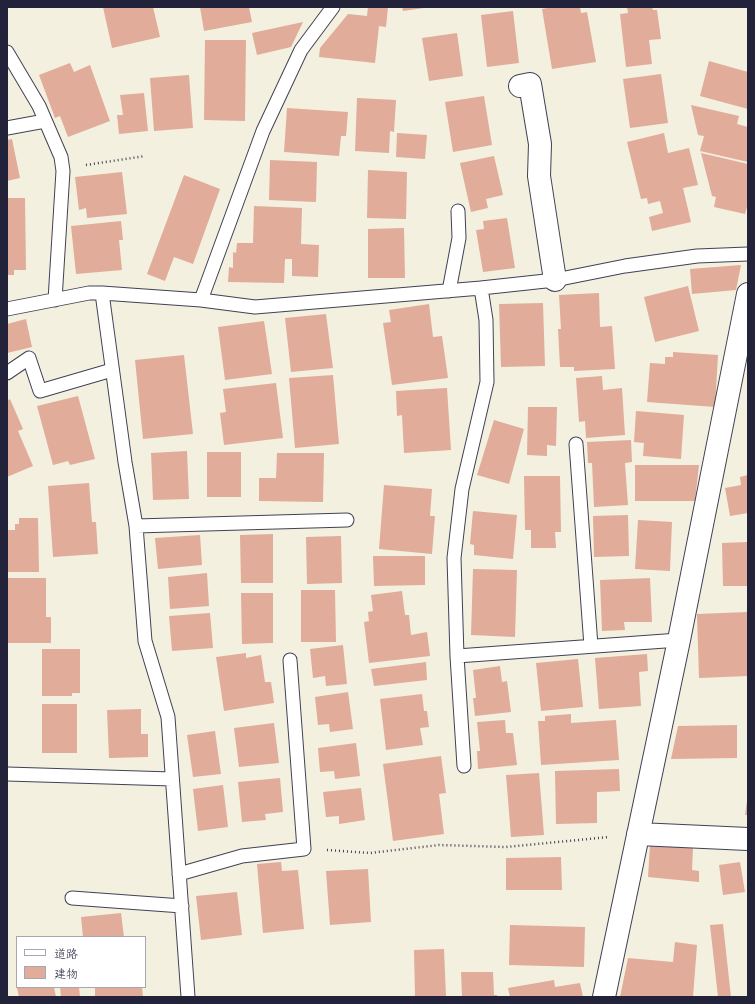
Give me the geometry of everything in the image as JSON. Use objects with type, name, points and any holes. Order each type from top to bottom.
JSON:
[{"type":"street","points":[[520,86],[530,84],[540,144],[539,176],[555,280]]},
{"type":"street","points":[[604,997],[679,640],[748,294]]},
{"type":"street","points":[[638,834],[748,839]]},
{"type":"lane","points":[[201,300],[263,131],[301,50],[333,7]]},
{"type":"lane","points":[[7,52],[39,106],[61,157],[63,171],[55,300]]},
{"type":"lane","points":[[7,128],[45,121]]},
{"type":"lane","points":[[449,291],[459,238],[458,211]]},
{"type":"lane","points":[[7,309],[89,293],[201,300],[255,307],[481,288],[555,280],[625,266],[697,256],[748,254]]},
{"type":"lane","points":[[464,766],[457,656],[454,558],[462,489],[487,382],[486,320],[481,288]]},
{"type":"lane","points":[[102,293],[125,462],[136,526],[145,641],[168,717],[188,997]]},
{"type":"lane","points":[[7,373],[28,358],[40,391],[112,370]]},
{"type":"lane","points":[[576,444],[591,646]]},
{"type":"lane","points":[[136,526],[348,520]]},
{"type":"lane","points":[[457,656],[679,640]]},
{"type":"lane","points":[[179,874],[242,856],[304,849],[290,660]]},
{"type":"lane","points":[[7,774],[172,779]]},
{"type":"lane","points":[[72,898],[182,906]]},
{"type":"path","points":[[62,168],[145,156]]},
{"type":"path","points":[[304,849],[370,853],[439,845],[506,848],[638,834]]},
{"type":"building","points":[[103,7],[153,7],[160,37],[112,48]]},
{"type":"building","points":[[200,7],[249,7],[252,22],[204,31]]},
{"type":"building","points":[[368,7],[388,7],[386,27],[379,26],[375,63],[319,57],[320,48],[348,14],[367,16]]},
{"type":"building","points":[[402,7],[424,7],[424,8],[403,11]]},
{"type":"building","points":[[553,7],[580,7],[581,13],[587,12],[596,62],[552,69],[542,9]]},
{"type":"building","points":[[627,7],[652,7],[653,10],[657,10],[661,39],[649,40],[652,64],[626,67],[620,14],[628,13]]},
{"type":"building","points":[[513,11],[519,63],[487,67],[481,15]]},
{"type":"building","points":[[303,22],[291,47],[257,55],[252,33]]},
{"type":"building","points":[[457,33],[463,76],[429,81],[422,38]]},
{"type":"building","points":[[205,40],[246,40],[245,121],[204,120]]},
{"type":"building","points":[[709,61],[748,72],[748,109],[700,96]]},
{"type":"building","points":[[70,63],[74,72],[90,65],[110,121],[68,137],[60,116],[55,118],[39,75]]},
{"type":"building","points":[[661,74],[668,123],[630,128],[623,79]]},
{"type":"building","points":[[189,75],[193,128],[154,131],[150,78]]},
{"type":"building","points":[[144,93],[148,131],[119,134],[117,115],[123,115],[120,95]]},
{"type":"building","points":[[484,96],[492,145],[453,152],[445,102]]},
{"type":"building","points":[[357,98],[396,100],[394,132],[390,131],[389,153],[355,151]]},
{"type":"building","points":[[691,105],[739,116],[737,124],[748,127],[748,162],[700,151],[704,136],[698,135]]},
{"type":"building","points":[[287,108],[348,112],[346,136],[341,136],[339,156],[284,152]]},
{"type":"building","points":[[397,133],[427,135],[425,159],[396,157]]},
{"type":"building","points":[[664,133],[668,153],[689,148],[698,185],[683,188],[691,222],[652,231],[649,217],[663,213],[660,201],[648,204],[647,198],[641,199],[627,142]]},
{"type":"building","points":[[12,139],[20,178],[7,181],[7,140]]},
{"type":"building","points":[[701,153],[748,164],[748,203],[745,214],[714,207],[716,197],[712,196]]},
{"type":"building","points":[[494,156],[503,195],[486,199],[488,208],[471,212],[460,163]]},
{"type":"building","points":[[270,160],[317,162],[316,202],[269,200]]},
{"type":"building","points":[[368,170],[407,172],[406,219],[367,218]]},
{"type":"building","points":[[122,172],[127,214],[87,218],[86,208],[79,210],[75,177]]},
{"type":"building","points":[[184,175],[220,189],[193,264],[174,257],[165,281],[147,274]]},
{"type":"building","points":[[7,198],[25,198],[26,270],[14,270],[14,275],[7,275]]},
{"type":"building","points":[[254,206],[302,208],[301,244],[319,245],[318,277],[292,276],[292,259],[285,259],[284,283],[228,282],[229,267],[233,268],[233,252],[236,253],[237,243],[253,243]]},
{"type":"building","points":[[507,218],[515,268],[483,272],[476,230],[484,229],[483,221]]},
{"type":"building","points":[[121,221],[123,240],[119,240],[122,270],[76,274],[71,226]]},
{"type":"building","points":[[404,228],[405,278],[368,278],[368,229]]},
{"type":"building","points":[[741,265],[736,290],[692,294],[690,269]]},
{"type":"building","points":[[688,286],[699,331],[655,342],[644,297]]},
{"type":"building","points":[[599,293],[600,327],[612,326],[615,369],[574,371],[574,367],[560,367],[558,329],[561,329],[559,295]]},
{"type":"building","points":[[543,303],[545,366],[501,367],[499,304]]},
{"type":"building","points":[[429,304],[433,337],[442,336],[448,378],[392,385],[383,323],[391,322],[389,310]]},
{"type":"building","points":[[326,314],[333,368],[291,372],[285,318]]},
{"type":"building","points":[[26,319],[32,347],[7,353],[7,324]]},
{"type":"building","points":[[264,321],[272,374],[225,380],[218,327]]},
{"type":"building","points":[[673,352],[718,355],[715,407],[647,402],[650,363],[665,364],[665,357],[673,357]]},
{"type":"building","points":[[184,355],[193,434],[143,439],[135,360]]},
{"type":"building","points":[[333,375],[339,444],[295,448],[289,378]]},
{"type":"building","points":[[602,376],[603,390],[622,388],[625,435],[586,438],[585,421],[579,422],[576,378]]},
{"type":"building","points":[[276,383],[283,438],[224,445],[220,413],[226,412],[223,389]]},
{"type":"building","points":[[447,388],[451,450],[404,453],[402,415],[397,416],[396,391]]},
{"type":"building","points":[[78,396],[95,459],[70,465],[68,461],[53,465],[37,406]]},
{"type":"building","points":[[10,399],[23,429],[18,431],[33,466],[7,477],[7,401]]},
{"type":"building","points":[[528,407],[557,407],[556,446],[547,445],[547,456],[527,455]]},
{"type":"building","points":[[636,411],[684,415],[681,459],[643,456],[644,443],[634,442]]},
{"type":"building","points":[[494,420],[524,429],[509,484],[477,475]]},
{"type":"building","points":[[631,440],[632,462],[625,463],[628,505],[594,507],[592,463],[588,463],[587,442]]},
{"type":"building","points":[[187,451],[189,499],[153,500],[151,453]]},
{"type":"building","points":[[207,452],[241,452],[241,497],[207,497]]},
{"type":"building","points":[[277,453],[324,453],[323,502],[259,501],[259,478],[276,478]]},
{"type":"building","points":[[635,465],[699,465],[695,501],[635,501]]},
{"type":"building","points":[[748,475],[748,513],[730,516],[725,488],[741,485],[740,477]]},
{"type":"building","points":[[524,476],[560,476],[561,532],[555,532],[556,548],[531,548],[531,530],[525,530]]},
{"type":"building","points":[[89,483],[92,522],[96,522],[98,554],[53,557],[48,486]]},
{"type":"building","points":[[384,485],[432,489],[430,516],[435,516],[432,554],[379,549]]},
{"type":"building","points":[[473,511],[517,515],[513,559],[474,555],[474,545],[470,544]]},
{"type":"building","points":[[628,515],[629,556],[594,557],[593,516]]},
{"type":"building","points":[[19,518],[38,518],[39,572],[7,572],[7,530],[15,530],[15,524],[19,524]]},
{"type":"building","points":[[638,520],[672,522],[670,571],[635,569]]},
{"type":"building","points":[[273,534],[273,583],[241,583],[240,535]]},
{"type":"building","points":[[200,535],[202,565],[158,569],[155,538]]},
{"type":"building","points":[[341,536],[342,583],[307,584],[306,537]]},
{"type":"building","points":[[748,542],[748,586],[723,586],[722,543]]},
{"type":"building","points":[[373,556],[425,556],[425,585],[374,586]]},
{"type":"building","points":[[473,569],[517,570],[515,637],[471,635]]},
{"type":"building","points":[[207,573],[209,606],[170,609],[168,577]]},
{"type":"building","points":[[7,578],[46,578],[46,617],[51,617],[51,643],[7,643]]},
{"type":"building","points":[[650,578],[652,622],[624,622],[625,630],[602,631],[600,580]]},
{"type":"building","points":[[301,590],[335,590],[336,642],[301,642]]},
{"type":"building","points":[[402,591],[405,615],[409,615],[411,635],[427,632],[430,656],[369,663],[364,622],[369,621],[368,612],[373,611],[371,595]]},
{"type":"building","points":[[241,593],[273,593],[273,643],[242,644]]},
{"type":"building","points":[[748,612],[748,676],[699,678],[697,614]]},
{"type":"building","points":[[210,613],[213,648],[172,651],[169,616]]},
{"type":"building","points":[[343,645],[347,684],[326,686],[325,676],[313,678],[310,649]]},
{"type":"building","points":[[42,649],[80,649],[80,693],[72,693],[72,696],[42,696]]},
{"type":"building","points":[[246,653],[246,658],[261,655],[265,682],[271,682],[274,703],[224,711],[216,657]]},
{"type":"building","points":[[647,654],[648,671],[639,672],[641,706],[599,709],[595,658]]},
{"type":"building","points":[[578,659],[583,707],[541,711],[536,663]]},
{"type":"building","points":[[426,662],[427,680],[374,686],[371,669]]},
{"type":"building","points":[[500,666],[502,682],[507,681],[511,712],[475,716],[473,698],[476,698],[473,670]]},
{"type":"building","points":[[348,692],[353,729],[330,732],[329,724],[318,725],[315,697]]},
{"type":"building","points":[[422,694],[424,711],[427,711],[429,727],[420,728],[423,745],[386,750],[380,699]]},
{"type":"building","points":[[42,704],[77,704],[77,753],[42,753]]},
{"type":"building","points":[[141,709],[141,734],[148,734],[148,757],[109,758],[107,710]]},
{"type":"building","points":[[571,714],[571,723],[616,720],[619,760],[541,765],[538,721],[545,721],[545,716]]},
{"type":"building","points":[[505,720],[506,733],[513,733],[517,765],[478,769],[477,751],[480,751],[477,722]]},
{"type":"building","points":[[274,723],[279,763],[239,767],[234,728]]},
{"type":"building","points":[[737,725],[737,758],[671,759],[678,726]]},
{"type":"building","points":[[215,731],[221,774],[193,777],[187,735]]},
{"type":"building","points":[[356,743],[360,776],[335,779],[334,771],[320,772],[318,748]]},
{"type":"building","points":[[441,756],[446,793],[439,794],[444,834],[393,841],[383,764]]},
{"type":"building","points":[[619,769],[620,791],[597,792],[597,823],[556,824],[555,771]]},
{"type":"building","points":[[539,773],[544,835],[511,837],[506,775]]},
{"type":"building","points":[[280,778],[283,812],[265,814],[266,820],[242,822],[238,782]]},
{"type":"building","points":[[223,785],[228,827],[198,831],[193,789]]},
{"type":"building","points":[[361,788],[365,820],[339,824],[339,816],[326,817],[323,792]]},
{"type":"building","points":[[747,801],[748,815],[745,815]]},
{"type":"building","points":[[650,845],[693,848],[692,870],[699,871],[699,882],[648,877]]},
{"type":"building","points":[[561,857],[562,890],[506,890],[506,858]]},
{"type":"building","points":[[281,862],[282,871],[298,870],[304,929],[263,933],[257,864]]},
{"type":"building","points":[[740,862],[745,892],[723,895],[719,865]]},
{"type":"building","points":[[368,869],[371,922],[330,925],[326,871]]},
{"type":"building","points":[[237,892],[242,935],[201,940],[196,896]]},
{"type":"building","points":[[121,913],[124,936],[83,936],[81,917]]},
{"type":"building","points":[[723,924],[731,997],[718,997],[710,925]]},
{"type":"building","points":[[510,925],[585,927],[584,967],[509,965]]},
{"type":"building","points":[[675,942],[697,945],[693,997],[620,997],[628,958],[673,962]]},
{"type":"building","points":[[444,949],[446,997],[415,997],[414,950]]},
{"type":"building","points":[[461,972],[493,972],[494,995],[497,995],[497,997],[462,997]]},
{"type":"building","points":[[554,980],[555,987],[580,983],[583,997],[510,997],[508,988]]},
{"type":"building","points":[[17,988],[54,988],[56,997],[19,997]]},
{"type":"building","points":[[60,988],[79,988],[80,997],[61,997]]},
{"type":"building","points":[[95,988],[142,988],[143,997],[95,997]]}]
